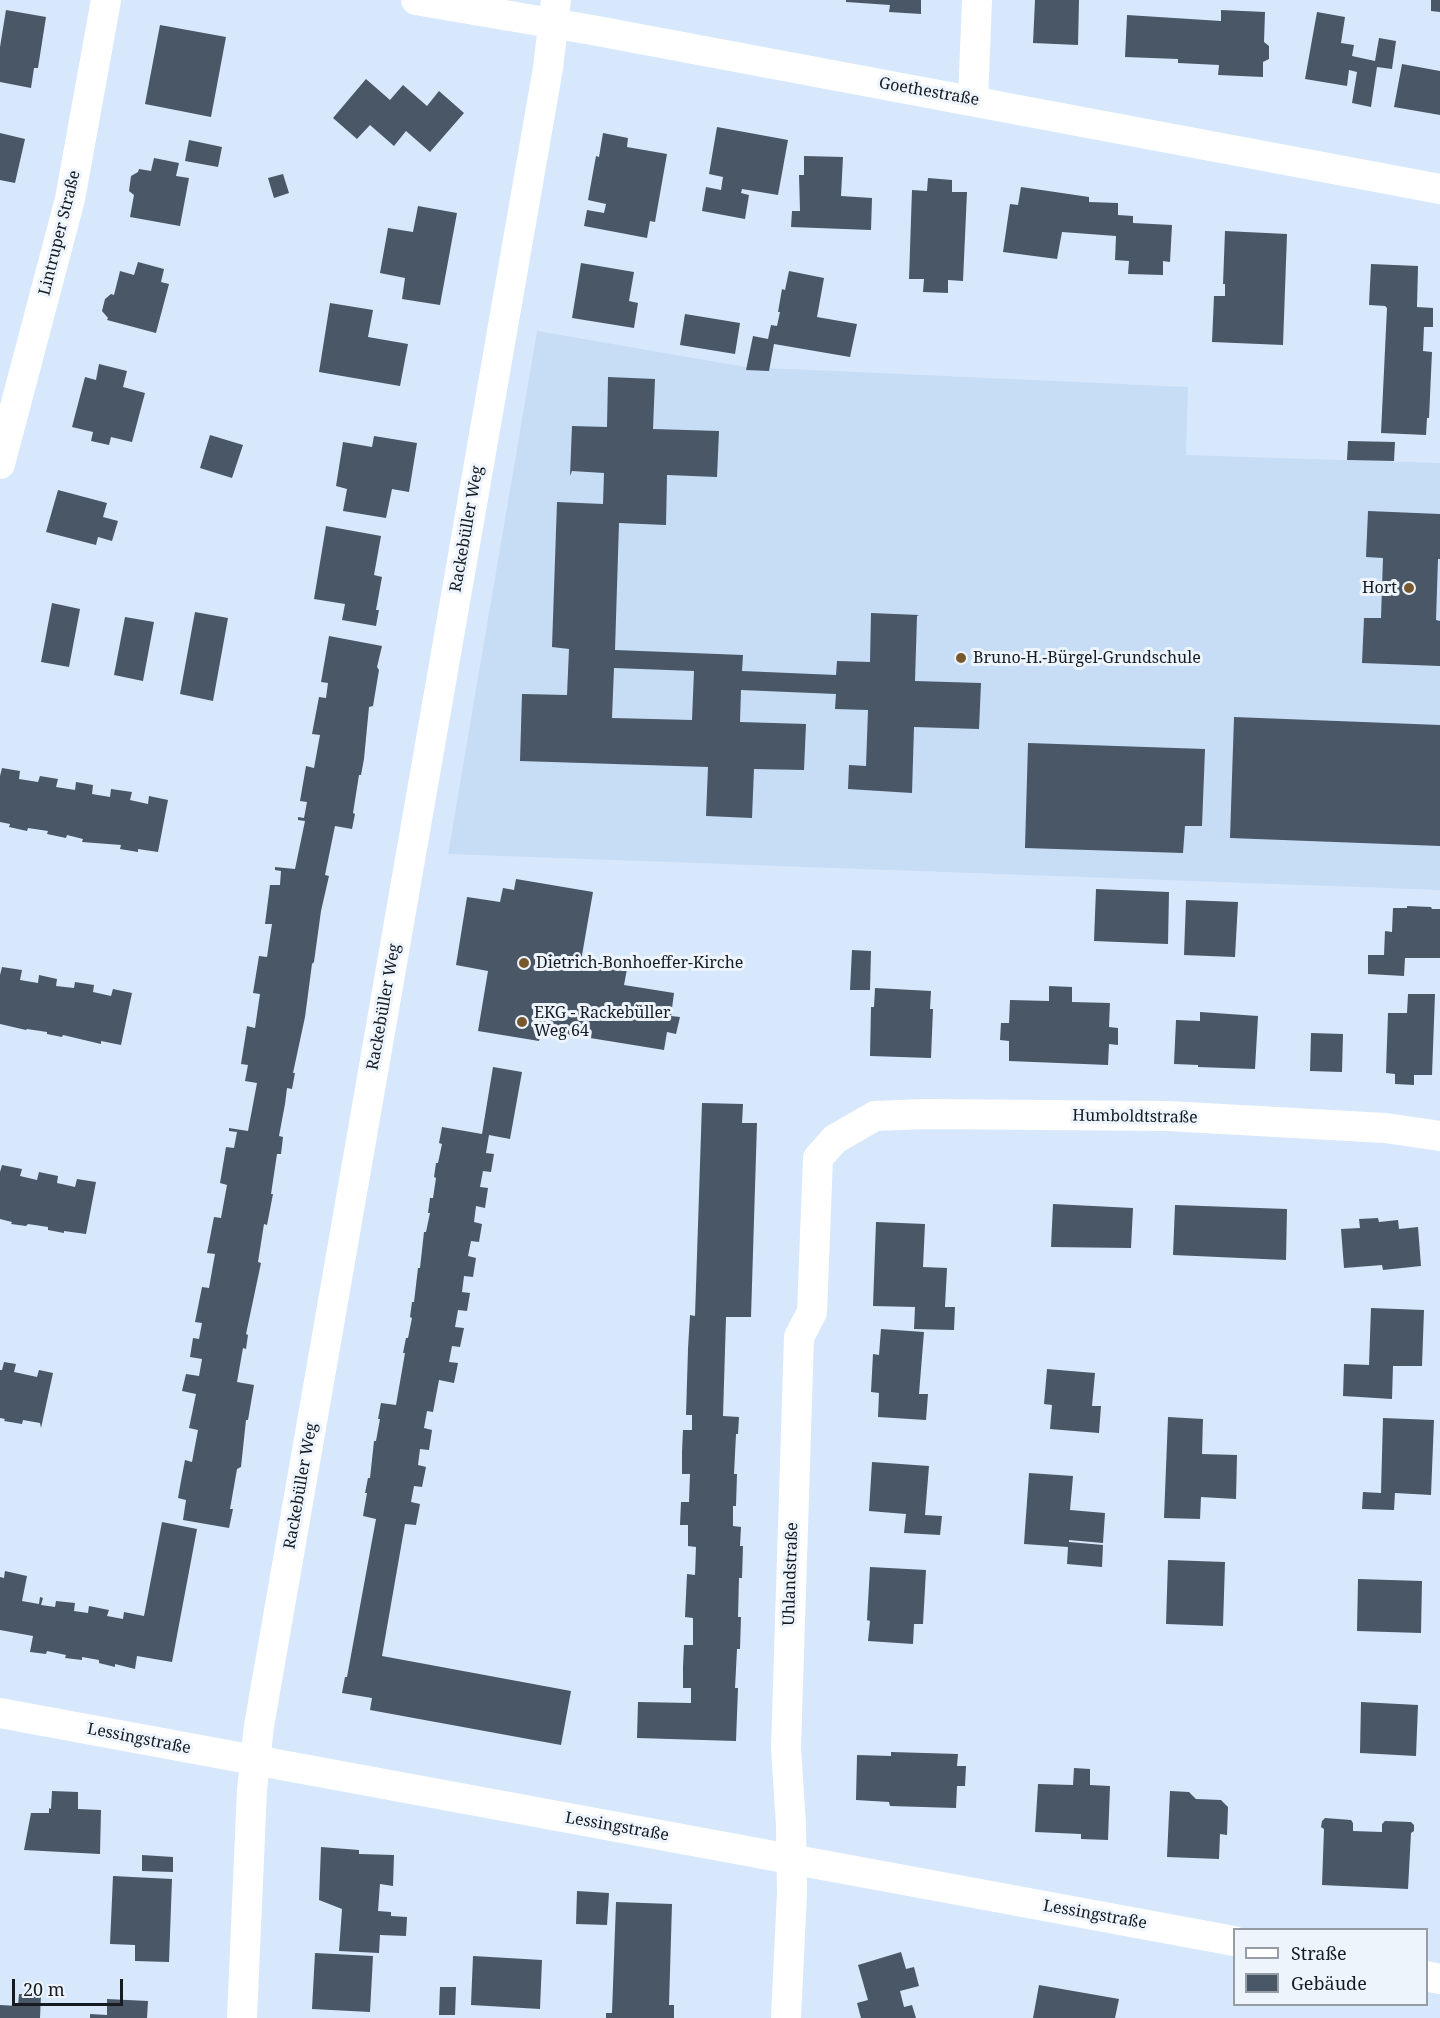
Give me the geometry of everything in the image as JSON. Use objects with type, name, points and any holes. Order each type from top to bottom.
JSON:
[{"type":"street","name":"Lintruper Straße","points":[[0,464],[70,199],[106,0]]},
{"type":"street","name":"Goethestraße","points":[[416,0],[554,11],[973,100],[1440,189]]},
{"type":"street","points":[[973,100],[977,0]]},
{"type":"street","name":"Rackebüller Weg","points":[[242,2018],[252,1790],[273,1642],[548,68],[554,11]]},
{"type":"street","name":"Humboldtstraße","points":[[835,1139],[875,1116],[925,1114],[1168,1116],[1385,1128],[1440,1136]]},
{"type":"street","name":"Uhlandstraße","points":[[786,2018],[792,1859],[786,1748],[798,1337],[812,1312],[818,1158],[835,1139]]},
{"type":"street","name":"Lessingstraße","points":[[0,1713],[1233,1941]]},
{"type":"shaded area","name":"Bruno-H.-Bürgel-Grundschule","points":[[537,331],[746,367],[1188,387],[1186,455],[1440,463],[1440,890],[448,854]]},
{"type":"building","points":[[846,0],[921,0],[921,14],[889,12],[890,5],[846,2]]},
{"type":"building","points":[[1035,0],[1079,0],[1078,45],[1033,43]]},
{"type":"building","points":[[1431,0],[1440,0],[1440,12],[1431,11]]},
{"type":"building","points":[[6,10],[46,17],[38,68],[34,68],[31,88],[0,82],[0,47]]},
{"type":"building","points":[[1221,10],[1265,12],[1264,42],[1269,46],[1269,59],[1263,62],[1263,77],[1218,75],[1219,65],[1178,63],[1178,59],[1125,57],[1127,15],[1221,21]]},
{"type":"building","points":[[1317,12],[1345,17],[1341,43],[1354,45],[1352,56],[1375,61],[1379,38],[1396,41],[1392,69],[1377,67],[1371,107],[1352,103],[1357,72],[1349,70],[1347,86],[1305,79]]},
{"type":"building","points":[[160,25],[226,37],[211,117],[145,104]]},
{"type":"building","points":[[1402,64],[1440,71],[1440,115],[1394,107]]},
{"type":"building","points":[[366,79],[390,100],[403,85],[427,106],[439,91],[464,113],[430,152],[406,131],[394,146],[370,125],[357,139],[333,118]]},
{"type":"building","points":[[717,127],[788,140],[778,195],[742,189],[741,193],[749,195],[745,219],[702,211],[706,187],[721,190],[723,177],[709,174]]},
{"type":"building","points":[[0,133],[25,139],[15,183],[0,180]]},
{"type":"building","points":[[603,133],[628,138],[627,147],[667,154],[655,222],[650,221],[647,238],[584,226],[587,210],[604,213],[606,204],[588,200],[596,156],[599,157]]},
{"type":"building","points":[[189,140],[222,147],[218,167],[185,161]]},
{"type":"building","points":[[804,156],[843,157],[841,196],[872,198],[871,230],[791,227],[792,211],[800,211],[799,175],[804,175]]},
{"type":"building","points":[[154,158],[179,163],[176,176],[189,178],[180,226],[130,217],[134,195],[129,191],[131,176],[139,169],[151,171]]},
{"type":"building","points":[[283,174],[289,193],[274,198],[268,178]]},
{"type":"building","points":[[928,178],[952,180],[952,192],[967,192],[963,281],[948,280],[948,293],[923,292],[924,279],[909,279],[912,190],[927,191]]},
{"type":"building","points":[[1021,187],[1089,197],[1089,202],[1118,203],[1118,215],[1133,216],[1133,223],[1172,225],[1170,262],[1163,261],[1163,275],[1128,274],[1129,261],[1115,260],[1116,236],[1062,232],[1057,259],[1003,252],[1010,204],[1018,205]]},
{"type":"building","points":[[418,206],[457,213],[440,305],[402,299],[405,278],[380,273],[388,228],[413,232]]},
{"type":"building","points":[[1225,231],[1287,234],[1283,345],[1212,342],[1214,296],[1225,296],[1225,284],[1223,284]]},
{"type":"building","points":[[138,262],[164,269],[161,282],[169,284],[156,333],[107,320],[108,318],[102,311],[105,299],[111,294],[114,295],[120,271],[134,275]]},
{"type":"building","points":[[581,263],[634,272],[629,301],[638,303],[634,328],[572,318]]},
{"type":"building","points":[[1371,264],[1418,266],[1417,307],[1433,308],[1433,327],[1424,327],[1423,351],[1432,352],[1426,435],[1381,433],[1387,308],[1369,305]]},
{"type":"building","points":[[789,271],[824,278],[817,317],[857,324],[850,357],[774,344],[769,371],[746,370],[753,336],[768,339],[771,325],[777,326],[782,289],[785,290]]},
{"type":"building","points":[[330,303],[373,310],[368,337],[408,344],[400,386],[319,372]]},
{"type":"building","points":[[685,314],[740,323],[735,354],[680,345]]},
{"type":"building","points":[[99,364],[127,371],[123,387],[145,393],[132,442],[111,437],[109,445],[91,441],[93,432],[72,427],[85,377],[96,380]]},
{"type":"building","points":[[608,377],[655,379],[653,429],[719,431],[717,477],[667,475],[666,525],[619,523],[615,650],[743,655],[742,671],[836,675],[837,661],[870,662],[871,613],[919,615],[917,616],[915,681],[981,683],[979,729],[914,727],[912,793],[848,789],[849,765],[866,766],[868,710],[835,709],[836,694],[741,690],[740,722],[806,724],[804,770],[754,769],[752,818],[706,816],[708,767],[520,761],[522,694],[567,695],[569,649],[552,647],[557,502],[603,504],[604,473],[572,471],[570,476],[572,426],[607,427]],"holes":[[[614,668],[694,671],[692,720],[612,718]]]},
{"type":"building","points":[[210,435],[243,445],[232,478],[200,468]]},
{"type":"building","points":[[374,436],[417,443],[409,492],[392,489],[386,518],[343,511],[347,489],[336,486],[343,442],[372,447]]},
{"type":"building","points":[[1348,441],[1395,442],[1394,461],[1347,460]]},
{"type":"building","points":[[58,490],[107,503],[103,517],[118,521],[112,541],[98,537],[96,545],[46,532]]},
{"type":"building","name":"Hort","points":[[1368,511],[1440,514],[1436,620],[1440,621],[1440,666],[1362,663],[1364,618],[1381,618],[1383,558],[1366,557]]},
{"type":"building","points":[[326,526],[381,536],[374,575],[382,577],[376,610],[379,610],[376,626],[342,620],[345,604],[314,599]]},
{"type":"building","points":[[52,603],[80,609],[69,667],[41,662]]},
{"type":"building","points":[[195,612],[228,618],[213,701],[180,694]]},
{"type":"building","points":[[125,617],[154,622],[143,681],[114,675]]},
{"type":"building","points":[[329,636],[382,646],[377,667],[379,670],[373,706],[369,707],[364,759],[361,775],[359,775],[352,829],[335,826],[325,875],[329,876],[293,1073],[295,1073],[292,1089],[287,1088],[279,1136],[283,1137],[281,1154],[277,1154],[271,1194],[273,1194],[267,1225],[264,1224],[258,1262],[261,1263],[246,1334],[248,1335],[246,1349],[243,1348],[237,1382],[254,1385],[248,1420],[246,1420],[241,1467],[237,1469],[230,1509],[233,1509],[229,1528],[183,1520],[186,1500],[178,1498],[185,1460],[192,1462],[198,1430],[189,1428],[196,1394],[182,1391],[186,1374],[199,1376],[202,1359],[190,1357],[193,1338],[199,1339],[202,1323],[195,1322],[202,1287],[209,1288],[215,1254],[207,1253],[214,1217],[221,1218],[227,1185],[220,1183],[226,1147],[234,1148],[237,1132],[229,1131],[229,1128],[248,1131],[257,1083],[245,1081],[248,1065],[241,1064],[247,1026],[255,1028],[260,994],[253,993],[259,956],[267,957],[272,924],[265,924],[270,885],[280,885],[281,871],[275,870],[275,867],[295,869],[305,821],[298,820],[298,817],[304,818],[307,802],[300,801],[306,766],[314,768],[320,735],[312,734],[319,697],[326,698],[328,683],[321,682]]},
{"type":"building","points":[[1234,717],[1440,725],[1440,846],[1230,838]]},
{"type":"building","points":[[1028,743],[1205,749],[1202,826],[1185,826],[1183,853],[1025,848]]},
{"type":"building","points":[[2,768],[20,771],[19,779],[38,782],[40,776],[58,779],[56,787],[75,790],[76,782],[93,785],[92,794],[110,797],[111,789],[132,792],[130,800],[148,804],[149,796],[168,800],[158,852],[120,849],[121,845],[82,842],[83,839],[67,835],[66,838],[47,834],[48,831],[28,828],[27,831],[9,827],[10,824],[0,822]]},
{"type":"building","name":"Dietrich-Bonhoeffer-Kirche","points":[[516,879],[593,892],[581,961],[627,969],[624,985],[674,993],[671,1016],[680,1017],[676,1034],[667,1032],[664,1050],[541,1030],[539,1041],[478,1031],[488,971],[456,965],[467,897],[500,902],[503,888],[514,890]]},
{"type":"building","points":[[1096,889],[1169,892],[1168,944],[1094,941]]},
{"type":"building","points":[[1186,900],[1238,902],[1235,957],[1184,955]]},
{"type":"building","points":[[1407,906],[1440,909],[1440,958],[1405,958],[1404,976],[1368,974],[1368,955],[1384,955],[1385,931],[1392,932],[1393,908],[1407,908]]},
{"type":"building","points":[[852,950],[871,951],[870,990],[850,990]]},
{"type":"building","points":[[2,967],[22,970],[20,980],[38,983],[39,975],[57,979],[56,986],[74,988],[75,982],[94,985],[93,992],[111,996],[113,989],[132,993],[121,1045],[101,1041],[101,1044],[0,1024]]},
{"type":"building","points":[[1049,986],[1072,987],[1072,1002],[1110,1003],[1109,1027],[1118,1028],[1118,1045],[1109,1044],[1108,1065],[1009,1061],[1009,1041],[1000,1040],[1001,1023],[1009,1023],[1010,1000],[1049,1001]]},
{"type":"building","points":[[875,988],[931,991],[930,1009],[933,1009],[931,1058],[870,1056],[871,1007],[874,1007]]},
{"type":"building","points":[[1408,994],[1435,994],[1432,1075],[1414,1075],[1414,1085],[1395,1084],[1395,1074],[1386,1073],[1388,1013],[1407,1013]]},
{"type":"building","points":[[1200,1012],[1258,1016],[1255,1069],[1174,1064],[1176,1020],[1200,1021]]},
{"type":"building","points":[[1311,1033],[1343,1034],[1342,1072],[1310,1071]]},
{"type":"building","points":[[493,1067],[522,1072],[510,1139],[489,1135],[486,1153],[494,1154],[491,1172],[483,1171],[480,1187],[488,1188],[485,1208],[476,1206],[474,1222],[482,1224],[479,1242],[471,1241],[468,1256],[476,1258],[473,1277],[464,1276],[462,1292],[470,1293],[467,1311],[458,1310],[455,1327],[464,1328],[460,1347],[452,1346],[449,1362],[458,1363],[454,1383],[439,1380],[433,1412],[427,1411],[424,1428],[432,1430],[429,1450],[420,1449],[418,1465],[426,1467],[422,1487],[414,1486],[411,1502],[420,1504],[416,1525],[405,1524],[382,1656],[571,1691],[561,1745],[370,1710],[372,1698],[342,1693],[345,1677],[347,1677],[376,1519],[363,1516],[374,1441],[376,1441],[381,1403],[396,1405],[405,1353],[403,1353],[412,1318],[410,1317],[412,1302],[414,1302],[418,1268],[420,1268],[424,1232],[426,1232],[430,1213],[428,1213],[430,1198],[433,1198],[436,1163],[438,1163],[442,1144],[439,1143],[442,1127],[482,1134]]},
{"type":"building","points":[[702,1103],[743,1104],[742,1123],[757,1123],[751,1317],[726,1317],[723,1416],[739,1417],[738,1434],[736,1434],[734,1474],[737,1474],[736,1506],[733,1506],[733,1526],[741,1527],[740,1546],[743,1546],[742,1578],[739,1578],[740,1649],[737,1649],[735,1688],[738,1688],[736,1741],[637,1738],[638,1702],[691,1703],[691,1688],[683,1688],[683,1667],[684,1645],[693,1645],[693,1618],[685,1617],[687,1574],[695,1575],[696,1547],[688,1546],[688,1525],[680,1525],[681,1502],[689,1502],[690,1474],[682,1474],[682,1452],[683,1430],[692,1430],[692,1415],[686,1415],[688,1349],[690,1315],[695,1316]]},
{"type":"building","points":[[2,1165],[22,1169],[20,1176],[37,1180],[39,1172],[58,1176],[57,1183],[75,1187],[77,1179],[96,1182],[86,1234],[64,1231],[64,1233],[48,1230],[48,1227],[28,1224],[26,1226],[11,1224],[12,1222],[0,1219]]},
{"type":"building","points":[[1053,1204],[1133,1208],[1131,1248],[1051,1247]]},
{"type":"building","points":[[1175,1205],[1287,1209],[1286,1260],[1173,1255]]},
{"type":"building","points":[[1378,1218],[1379,1222],[1398,1220],[1399,1229],[1418,1227],[1421,1266],[1383,1270],[1382,1265],[1344,1268],[1341,1229],[1360,1228],[1359,1219]]},
{"type":"building","points":[[876,1222],[925,1224],[923,1267],[947,1268],[945,1307],[955,1307],[954,1330],[914,1329],[915,1307],[873,1306]]},
{"type":"building","points":[[1371,1308],[1424,1310],[1422,1366],[1393,1366],[1392,1399],[1343,1396],[1344,1364],[1369,1365]]},
{"type":"building","points":[[881,1329],[924,1332],[919,1394],[928,1394],[926,1420],[878,1417],[879,1393],[871,1392],[873,1354],[879,1355]]},
{"type":"building","points":[[4,1362],[16,1364],[14,1372],[37,1377],[39,1370],[53,1373],[41,1428],[40,1423],[23,1420],[22,1424],[4,1421],[5,1419],[0,1418],[0,1370]]},
{"type":"building","points":[[1047,1369],[1095,1373],[1092,1406],[1101,1406],[1099,1433],[1050,1429],[1052,1405],[1044,1404]]},
{"type":"building","points":[[1168,1417],[1203,1419],[1202,1454],[1237,1455],[1236,1499],[1201,1497],[1200,1519],[1164,1518]]},
{"type":"building","points":[[1383,1418],[1434,1420],[1431,1495],[1395,1493],[1394,1510],[1362,1509],[1363,1492],[1381,1493]]},
{"type":"building","points":[[872,1462],[929,1466],[925,1515],[942,1516],[940,1535],[904,1533],[906,1514],[869,1511]]},
{"type":"building","points":[[1029,1473],[1073,1476],[1070,1510],[1105,1513],[1103,1543],[1069,1540],[1069,1542],[1103,1545],[1102,1567],[1067,1564],[1068,1547],[1024,1544]]},
{"type":"building","points":[[162,1522],[197,1529],[172,1662],[137,1656],[135,1669],[115,1664],[115,1667],[99,1663],[99,1660],[82,1657],[82,1660],[65,1658],[66,1655],[47,1651],[46,1654],[30,1652],[33,1636],[0,1630],[0,1577],[4,1578],[5,1571],[27,1576],[22,1601],[39,1604],[40,1597],[43,1598],[41,1605],[55,1607],[56,1601],[75,1603],[74,1611],[88,1613],[89,1606],[109,1610],[107,1616],[123,1619],[124,1612],[144,1616]]},
{"type":"building","points":[[1168,1560],[1225,1562],[1223,1626],[1166,1624]]},
{"type":"building","points":[[870,1567],[926,1570],[923,1624],[914,1624],[913,1644],[868,1641]]},
{"type":"building","points":[[1358,1579],[1422,1581],[1421,1633],[1357,1631]]},
{"type":"building","points":[[1361,1702],[1418,1705],[1416,1756],[1360,1753]]},
{"type":"building","points":[[891,1752],[958,1754],[957,1766],[966,1766],[965,1786],[957,1786],[956,1808],[890,1806],[889,1802],[856,1800],[857,1755],[891,1756]]},
{"type":"building","points":[[1074,1768],[1090,1769],[1090,1785],[1110,1786],[1108,1840],[1081,1839],[1081,1834],[1035,1832],[1038,1784],[1073,1785]]},
{"type":"building","points":[[52,1791],[78,1792],[78,1809],[101,1810],[100,1854],[24,1850],[31,1813],[49,1813]]},
{"type":"building","points":[[1170,1791],[1189,1792],[1196,1799],[1221,1800],[1228,1807],[1227,1835],[1220,1834],[1219,1859],[1167,1857]]},
{"type":"building","points":[[1325,1818],[1351,1820],[1353,1831],[1382,1832],[1382,1824],[1385,1821],[1411,1822],[1414,1825],[1414,1831],[1411,1833],[1408,1889],[1322,1885],[1324,1829],[1321,1827]]},
{"type":"building","points":[[321,1847],[359,1850],[359,1854],[394,1855],[393,1886],[380,1884],[378,1911],[391,1912],[391,1916],[407,1917],[406,1936],[380,1935],[379,1953],[339,1951],[342,1909],[319,1900]]},
{"type":"building","points":[[142,1855],[173,1857],[173,1872],[142,1871]]},
{"type":"building","points":[[113,1876],[172,1879],[169,1962],[135,1961],[135,1945],[110,1944]]},
{"type":"building","points":[[577,1891],[609,1893],[607,1925],[576,1924]]},
{"type":"building","points":[[616,1902],[672,1904],[669,2005],[674,2005],[674,2018],[606,2018],[606,2013],[612,2013]]},
{"type":"building","points":[[901,1952],[906,1969],[914,1967],[919,1986],[900,1991],[904,2007],[912,2005],[916,2018],[861,2018],[857,2003],[868,2000],[858,1965]]},
{"type":"building","points":[[315,1953],[373,1956],[370,2012],[312,2009]]},
{"type":"building","points":[[473,1956],[542,1960],[540,2009],[471,2005]]},
{"type":"building","points":[[1039,1985],[1119,1999],[1115,2018],[1033,2018]]},
{"type":"building","points":[[440,1987],[456,1987],[455,2015],[439,2015]]},
{"type":"building","points":[[19,1994],[41,1995],[40,2018],[0,2018],[0,2005],[18,2006]]},
{"type":"building","points":[[107,1999],[148,2001],[147,2018],[90,2018],[90,2014],[107,2015]]},
{"type":"place","name":"Hort","points":[[1409,588]]},
{"type":"place","name":"Bruno-H.-Bürgel-Grundschule","points":[[961,658]]},
{"type":"place","name":"Dietrich-Bonhoeffer-Kirche","points":[[524,963]]},
{"type":"place","name":"EKG - Rackebüller Weg 64","points":[[522,1022]]}]
